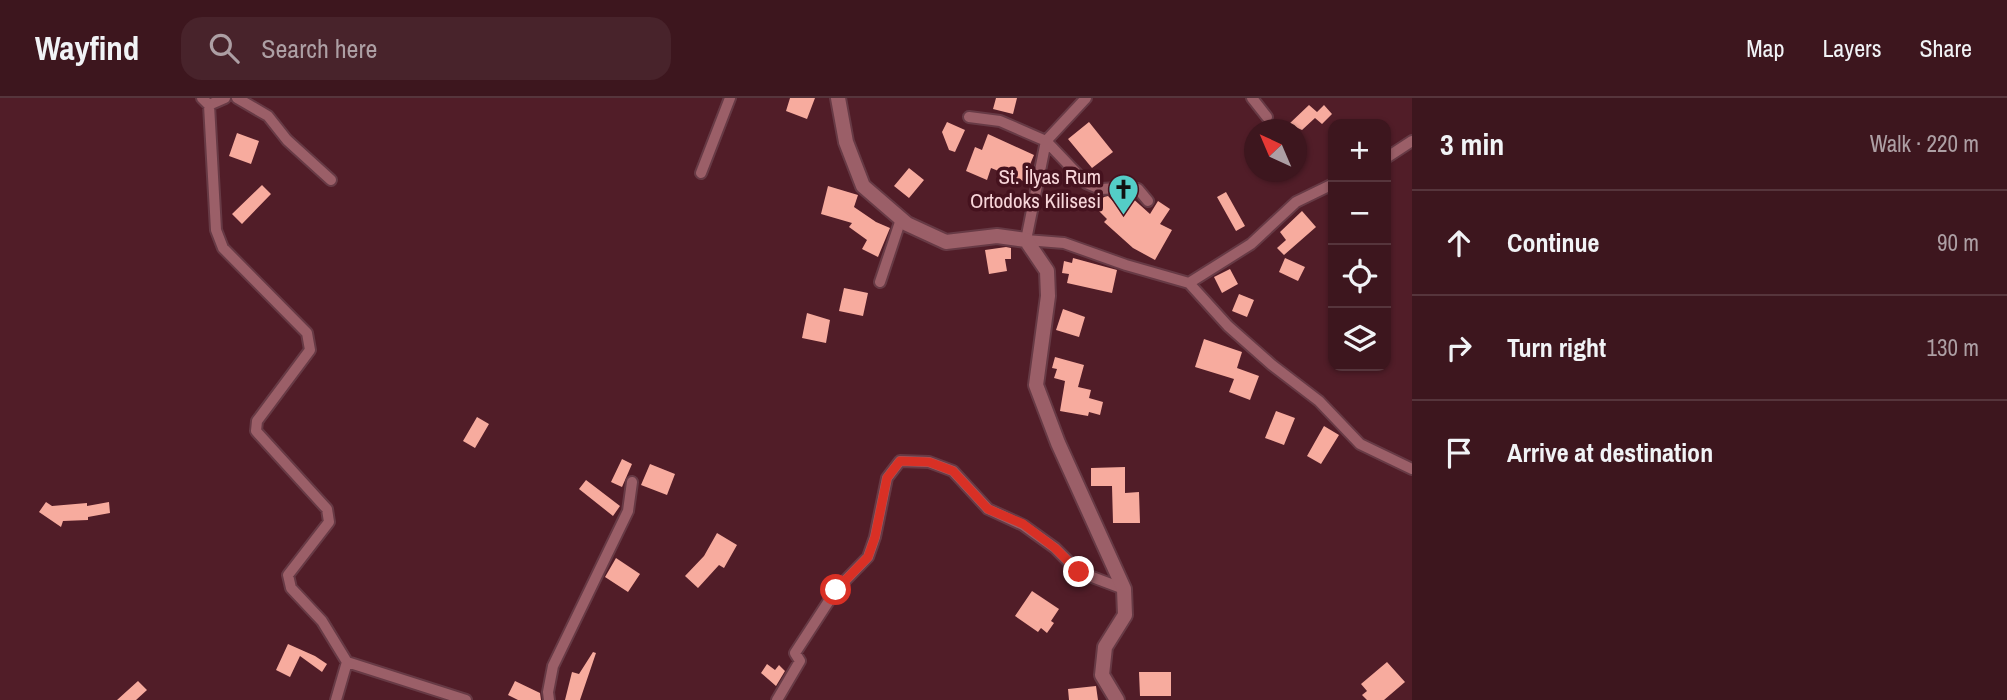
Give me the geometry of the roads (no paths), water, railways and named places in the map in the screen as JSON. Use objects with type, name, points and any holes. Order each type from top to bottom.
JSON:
[{"type":"street","points":[[225,98],[205,101],[216,230],[223,248],[307,333],[310,350],[257,421],[256,431],[327,509],[329,522],[288,575],[291,588],[322,621],[346,662],[466,700]]},
{"type":"street","points":[[237,98],[268,116],[287,140],[331,180]]},
{"type":"street","points":[[701,173],[730,98]]},
{"type":"street","points":[[838,98],[846,142],[863,186],[906,224],[946,242],[997,236],[1064,243],[1189,283],[1228,326],[1272,365],[1319,401],[1360,444],[1410,467],[1412,454]]},
{"type":"street","points":[[1086,98],[1046,141],[1026,240],[1047,271],[1048,296],[1036,385],[1058,443],[1124,589],[1125,615],[1105,647],[1102,676],[1117,700]]},
{"type":"street","points":[[1251,98],[1267,117]]},
{"type":"street","points":[[969,117],[1000,121],[1046,141],[1086,184],[1100,189],[1138,190],[1149,201]]},
{"type":"street","points":[[1391,155],[1412,141]]},
{"type":"street","points":[[1189,283],[1251,244],[1296,202],[1328,186]]},
{"type":"street","points":[[880,282],[901,219]]},
{"type":"street","points":[[776,700],[800,661],[794,653],[836,590],[868,557],[875,537],[887,478],[900,461],[929,462],[953,471],[988,509],[1023,524],[1055,548],[1079,572],[1124,589]]},
{"type":"street","points":[[549,700],[553,666],[628,511],[632,482]]},
{"type":"street","points":[[336,700],[346,662]]},
{"type":"place","name":"St. İlyas Rum Ortodoks Kilisesi","points":[[1124,216]]}]
